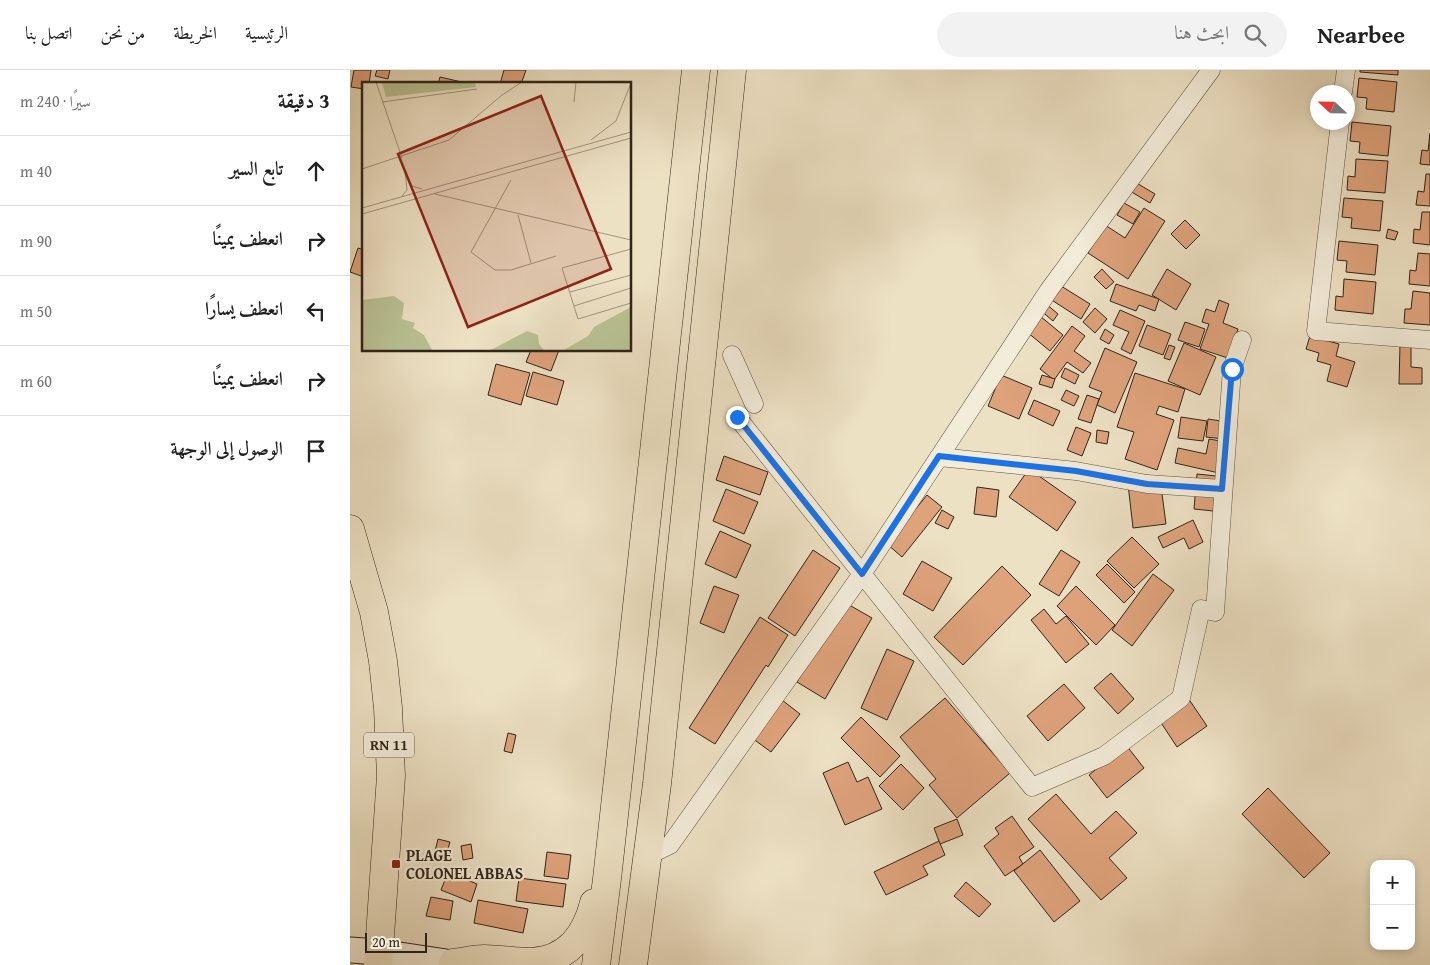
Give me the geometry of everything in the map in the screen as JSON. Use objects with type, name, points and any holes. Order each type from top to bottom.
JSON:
[{"type":"main road","points":[[596,965],[696,70]]},
{"type":"main road","points":[[632,965],[657,784],[732,70]]},
{"type":"main road","name":"RN 11","points":[[350,529],[374,612],[383,661],[388,708],[391,776],[379,958]]},
{"type":"main road","points":[[350,950],[379,958],[457,964],[483,959],[533,962],[553,957],[568,949],[582,935],[589,920],[597,889],[608,797],[624,716]]},
{"type":"street","points":[[647,856],[670,845],[862,574],[1048,290],[1211,70]]},
{"type":"street","points":[[1344,85],[1346,70]]},
{"type":"street","points":[[1339,130],[1316,332],[1430,340]]},
{"type":"street","points":[[737,417],[1032,787],[1104,756],[1181,698],[1201,609],[1215,612],[1222,489],[1232,369],[1242,340]]},
{"type":"street","points":[[732,355],[754,404]]},
{"type":"street","points":[[939,456],[1076,471],[1147,484],[1222,489]]},
{"type":"building","points":[[354,70],[371,70],[369,82],[362,82],[362,89],[351,87]]},
{"type":"building","points":[[377,70],[390,70],[388,79],[375,76]]},
{"type":"building","points":[[504,70],[526,70],[522,82],[501,82]]},
{"type":"building","points":[[1360,70],[1398,70],[1398,75],[1360,72]]},
{"type":"building","points":[[440,77],[462,82],[439,82]]},
{"type":"building","points":[[1359,78],[1397,82],[1394,112],[1366,109],[1367,98],[1357,97]]},
{"type":"building","points":[[1355,122],[1391,126],[1388,156],[1359,153],[1360,142],[1350,141],[1351,130],[1355,130]]},
{"type":"building","points":[[1430,133],[1430,165],[1420,164],[1422,150],[1428,151]]},
{"type":"building","points":[[1356,159],[1388,161],[1385,193],[1347,190],[1348,176],[1355,177]]},
{"type":"building","points":[[1426,174],[1430,174],[1430,206],[1416,205],[1418,191],[1424,192]]},
{"type":"building","points":[[1135,182],[1155,194],[1150,203],[1130,191]]},
{"type":"building","points":[[1344,198],[1383,201],[1380,231],[1351,228],[1352,218],[1342,217]]},
{"type":"building","points":[[1124,203],[1140,212],[1133,224],[1117,215]]},
{"type":"building","points":[[1144,208],[1165,221],[1128,279],[1088,253],[1105,225],[1125,238]]},
{"type":"building","points":[[1422,212],[1430,212],[1430,245],[1413,243],[1414,229],[1420,230]]},
{"type":"building","points":[[1185,220],[1200,235],[1186,249],[1171,234]]},
{"type":"building","points":[[1388,229],[1398,232],[1395,240],[1386,238]]},
{"type":"building","points":[[1339,241],[1378,245],[1375,275],[1346,272],[1347,261],[1337,260]]},
{"type":"building","points":[[358,248],[362,249],[362,276],[350,272]]},
{"type":"building","points":[[1418,253],[1430,254],[1430,286],[1409,284],[1410,270],[1416,271]]},
{"type":"building","points":[[1102,269],[1114,282],[1106,289],[1094,277]]},
{"type":"building","points":[[1167,269],[1191,284],[1176,310],[1152,295]]},
{"type":"building","points":[[1344,279],[1376,282],[1373,314],[1335,310],[1336,296],[1343,297]]},
{"type":"building","points":[[1053,281],[1090,304],[1081,319],[1044,295]]},
{"type":"building","points":[[1116,284],[1159,299],[1155,311],[1139,305],[1136,311],[1110,301]]},
{"type":"building","points":[[1413,291],[1430,293],[1430,325],[1404,323],[1405,309],[1411,309]]},
{"type":"building","points":[[1219,300],[1229,304],[1223,323],[1238,329],[1228,358],[1200,349],[1209,324],[1202,322],[1206,309],[1215,312]]},
{"type":"building","points":[[1045,303],[1058,314],[1053,321],[1039,309]]},
{"type":"building","points":[[1095,308],[1107,319],[1095,333],[1083,322]]},
{"type":"building","points":[[1120,310],[1145,321],[1131,354],[1121,349],[1129,332],[1113,325]]},
{"type":"building","points":[[1040,316],[1063,335],[1050,351],[1027,332]]},
{"type":"building","points":[[1185,322],[1205,329],[1199,347],[1178,340]]},
{"type":"building","points":[[1147,325],[1171,334],[1163,355],[1139,346]]},
{"type":"building","points":[[1072,326],[1085,336],[1074,351],[1091,363],[1083,373],[1067,362],[1054,380],[1040,369]]},
{"type":"building","points":[[1105,329],[1114,335],[1109,344],[1100,339]]},
{"type":"building","points":[[1310,336],[1339,344],[1336,356],[1355,362],[1347,387],[1327,381],[1331,365],[1317,361],[1319,353],[1306,349]]},
{"type":"building","points":[[1184,343],[1216,357],[1200,395],[1168,381]]},
{"type":"building","points":[[1169,345],[1175,347],[1170,360],[1164,358]]},
{"type":"building","points":[[1400,345],[1411,345],[1411,367],[1422,368],[1422,384],[1399,384]]},
{"type":"building","points":[[1105,348],[1137,362],[1115,413],[1097,405],[1102,392],[1089,387]]},
{"type":"building","points":[[531,351],[559,351],[551,371],[526,362]]},
{"type":"building","points":[[496,364],[530,373],[521,405],[488,395]]},
{"type":"building","points":[[1065,368],[1079,375],[1075,384],[1061,377]]},
{"type":"building","points":[[533,372],[564,381],[557,405],[526,396]]},
{"type":"building","points":[[1135,373],[1185,389],[1178,412],[1159,406],[1156,414],[1174,420],[1157,470],[1125,459],[1134,432],[1117,427]]},
{"type":"building","points":[[1001,375],[1032,388],[1019,419],[988,406]]},
{"type":"building","points":[[1042,375],[1055,379],[1052,388],[1039,384]]},
{"type":"building","points":[[1066,390],[1079,396],[1074,406],[1061,400]]},
{"type":"building","points":[[1087,395],[1099,399],[1091,423],[1078,419]]},
{"type":"building","points":[[1034,400],[1060,411],[1053,426],[1028,414]]},
{"type":"building","points":[[1181,417],[1207,421],[1203,441],[1178,438]]},
{"type":"building","points":[[1208,419],[1227,422],[1224,439],[1206,437]]},
{"type":"building","points":[[1076,427],[1091,433],[1082,456],[1067,450]]},
{"type":"building","points":[[1097,430],[1109,432],[1107,444],[1096,442]]},
{"type":"building","points":[[1209,439],[1226,442],[1219,473],[1175,463],[1178,448],[1206,454]]},
{"type":"building","points":[[724,456],[768,472],[760,495],[716,480]]},
{"type":"building","points":[[1029,469],[1076,502],[1057,531],[1009,497]]},
{"type":"building","points":[[1197,474],[1226,477],[1223,512],[1194,509]]},
{"type":"building","points":[[1160,479],[1166,524],[1133,528],[1128,484]]},
{"type":"building","points":[[977,487],[999,490],[996,517],[974,514]]},
{"type":"building","points":[[726,489],[758,502],[744,534],[713,521]]},
{"type":"building","points":[[927,495],[942,507],[902,557],[887,544]]},
{"type":"building","points":[[942,510],[954,517],[948,529],[935,523]]},
{"type":"building","points":[[1193,520],[1203,542],[1189,549],[1184,538],[1163,548],[1158,537]]},
{"type":"building","points":[[720,531],[751,545],[736,578],[705,564]]},
{"type":"building","points":[[1132,537],[1159,564],[1134,588],[1107,561]]},
{"type":"building","points":[[813,550],[840,568],[795,636],[768,618]]},
{"type":"building","points":[[1061,550],[1080,562],[1059,596],[1039,584]]},
{"type":"building","points":[[922,561],[952,578],[933,611],[903,594]]},
{"type":"building","points":[[1107,564],[1135,592],[1124,603],[1096,575]]},
{"type":"building","points":[[1002,566],[1031,595],[963,665],[934,637]]},
{"type":"building","points":[[1153,574],[1174,590],[1132,646],[1112,630]]},
{"type":"building","points":[[714,586],[739,595],[724,633],[700,623]]},
{"type":"building","points":[[1076,586],[1115,625],[1096,645],[1057,606]]},
{"type":"building","points":[[844,602],[872,618],[825,699],[797,682]]},
{"type":"building","points":[[1044,609],[1056,624],[1066,616],[1089,644],[1066,663],[1031,620]]},
{"type":"building","points":[[760,617],[788,635],[768,667],[766,665],[715,744],[689,728]]},
{"type":"building","points":[[887,649],[914,661],[887,720],[861,708]]},
{"type":"building","points":[[1111,673],[1134,699],[1118,714],[1094,688]]},
{"type":"building","points":[[1064,684],[1085,708],[1048,741],[1027,716]]},
{"type":"building","points":[[1184,692],[1207,726],[1177,747],[1154,712]]},
{"type":"building","points":[[945,698],[1010,773],[957,818],[929,785],[936,779],[900,737]]},
{"type":"building","points":[[782,700],[800,714],[771,752],[752,738]]},
{"type":"building","points":[[861,717],[900,756],[880,777],[841,738]]},
{"type":"building","points":[[508,733],[516,735],[512,753],[504,751]]},
{"type":"building","points":[[1126,745],[1144,768],[1107,798],[1089,775]]},
{"type":"building","points":[[848,762],[857,782],[868,777],[882,809],[845,825],[823,773]]},
{"type":"building","points":[[901,764],[924,788],[903,810],[879,786]]},
{"type":"building","points":[[1268,788],[1330,853],[1304,878],[1242,814]]},
{"type":"building","points":[[1056,794],[1091,834],[1116,811],[1137,833],[1109,858],[1127,878],[1101,900],[1028,819]]},
{"type":"building","points":[[1012,816],[1034,847],[1019,857],[1023,864],[1005,876],[984,846],[999,834],[995,828]]},
{"type":"building","points":[[957,819],[963,835],[940,844],[934,828]]},
{"type":"building","points":[[438,839],[450,842],[444,862],[433,859]]},
{"type":"building","points":[[939,841],[945,855],[923,866],[928,875],[886,895],[874,872]]},
{"type":"building","points":[[471,844],[473,858],[463,860],[461,846]]},
{"type":"building","points":[[1040,850],[1080,901],[1054,922],[1014,871]]},
{"type":"building","points":[[547,852],[571,855],[568,879],[544,876]]},
{"type":"building","points":[[448,872],[477,884],[471,902],[441,890]]},
{"type":"building","points":[[519,878],[566,884],[563,907],[516,901]]},
{"type":"building","points":[[966,882],[991,904],[979,917],[954,896]]},
{"type":"building","points":[[431,897],[453,901],[450,920],[426,916]]},
{"type":"building","points":[[478,900],[528,909],[523,933],[474,923]]},
{"type":"place","name":"PLAGE COLONEL ABBAS","points":[[396,864]]},
{"type":"route","points":[[737,417],[862,574],[939,456],[1076,471],[1147,484],[1222,489],[1232,369]]}]
